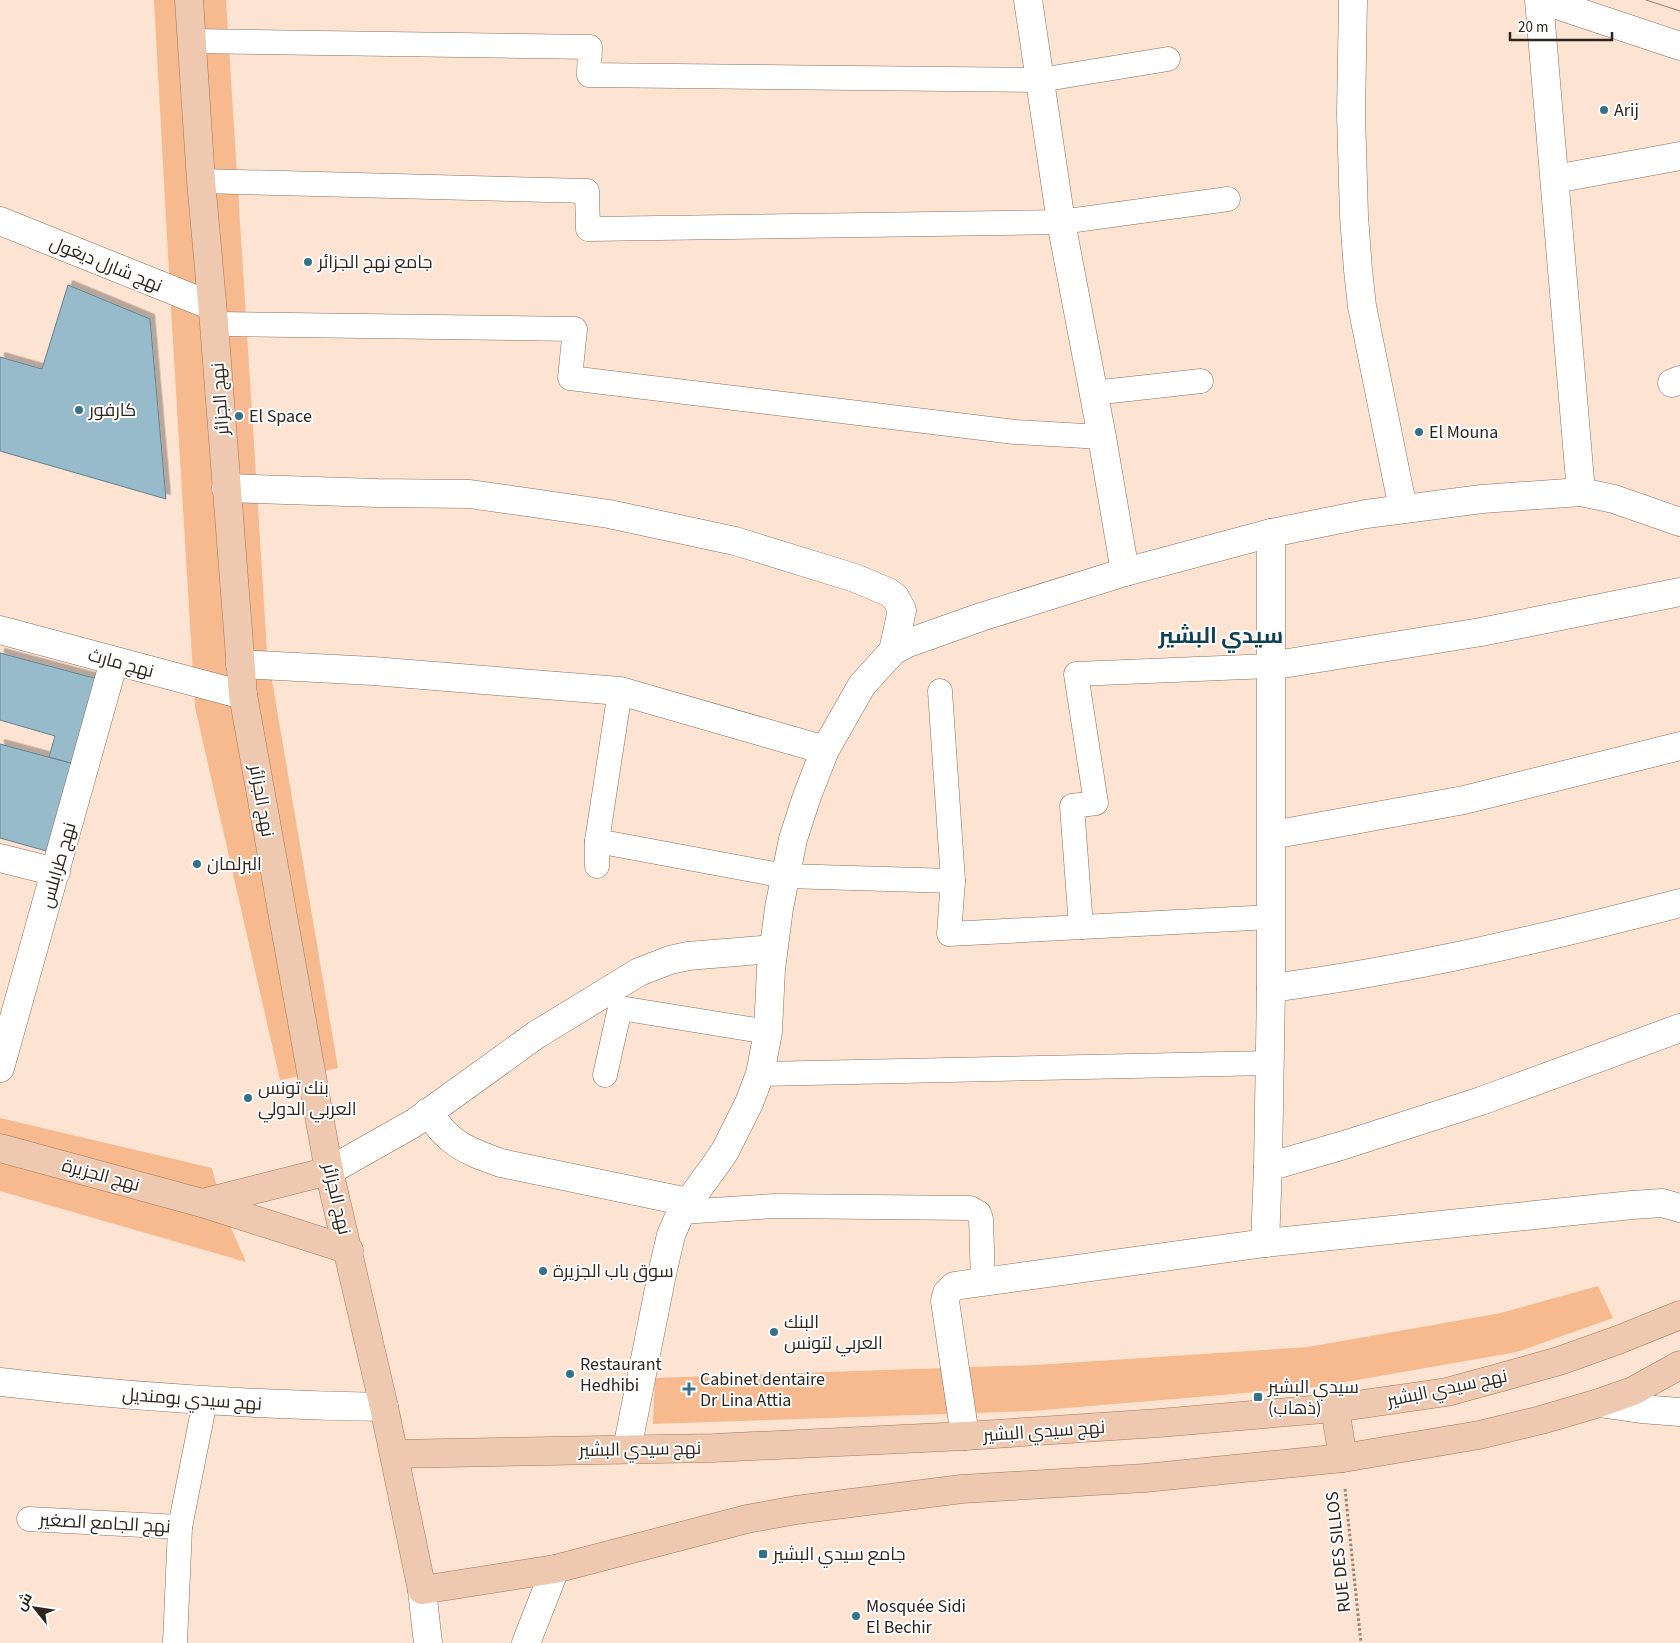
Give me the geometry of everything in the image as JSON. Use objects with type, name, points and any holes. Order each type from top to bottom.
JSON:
[{"type":"main road","name":"نهج الجزائر","points":[[189,0],[201,181],[242,695],[329,1171],[349,1250],[395,1454],[422,1590]]},
{"type":"main road","name":"نهج الجزيرة","points":[[0,1148],[202,1203],[349,1250]]},
{"type":"main road","name":"نهج الجزيرة","points":[[202,1203],[329,1171]]},
{"type":"main road","name":"نهج سيدي البشير","points":[[395,1454],[713,1448],[965,1436],[1159,1424],[1335,1408],[1447,1392],[1558,1361],[1618,1340],[1680,1314]]},
{"type":"main road","points":[[422,1590],[555,1569],[747,1519],[796,1510],[962,1490],[1145,1478],[1342,1458],[1478,1435],[1541,1420],[1599,1403],[1632,1391],[1680,1365]]},
{"type":"main road","points":[[1335,1408],[1342,1458]]},
{"type":"street","points":[[1028,0],[1061,222],[1102,437],[1125,572]]},
{"type":"street","points":[[1353,0],[1351,124],[1358,270],[1362,306],[1403,509]]},
{"type":"street","points":[[1581,492],[1541,0],[1680,46]]},
{"type":"street","points":[[192,41],[590,47],[589,75],[1040,80],[1168,59]]},
{"type":"street","points":[[1555,179],[1680,156]]},
{"type":"street","points":[[201,181],[587,191],[588,229],[1061,222],[1228,199]]},
{"type":"street","name":"نهج شارل ديغول","points":[[0,221],[213,315]]},
{"type":"street","points":[[213,315],[575,329],[570,378],[1015,432],[1102,437]]},
{"type":"street","points":[[1093,393],[1201,381]]},
{"type":"street","points":[[226,488],[470,494],[609,514],[734,541],[855,578],[888,592],[895,597],[902,610],[893,651]]},
{"type":"street","points":[[627,1449],[671,1235],[685,1207],[725,1150],[749,1103],[760,1074],[768,1032],[773,949],[784,876],[793,839],[824,750],[862,686],[893,651],[908,642],[1125,572],[1271,533],[1329,521],[1490,498],[1581,492],[1614,499],[1680,522]]},
{"type":"street","points":[[1265,1243],[1272,917],[1271,533]]},
{"type":"street","points":[[1080,927],[1072,806],[1096,803],[1076,674],[1270,666],[1481,632],[1680,592]]},
{"type":"street","name":"نهج مارث","points":[[0,630],[242,695]]},
{"type":"street","name":"نهج طرابلس","points":[[0,1068],[114,661]]},
{"type":"street","points":[[240,664],[383,672],[620,691],[824,750]]},
{"type":"street","points":[[597,866],[597,841],[620,691]]},
{"type":"street","points":[[940,691],[953,881],[949,934],[1272,917]]},
{"type":"street","points":[[1272,835],[1464,800],[1680,746]]},
{"type":"street","points":[[597,841],[784,876],[953,881]]},
{"type":"street","points":[[0,858],[56,872]]},
{"type":"street","points":[[1271,988],[1366,975],[1462,956],[1553,936],[1680,903]]},
{"type":"street","points":[[329,1171],[414,1123],[536,1035],[639,972],[670,960],[688,956],[773,949]]},
{"type":"street","points":[[605,1075],[620,1008],[768,1032]]},
{"type":"street","points":[[1268,1166],[1353,1143],[1481,1101],[1680,1028]]},
{"type":"street","points":[[760,1074],[1270,1063]]},
{"type":"street","points":[[428,1112],[440,1130],[455,1144],[479,1155],[502,1163],[685,1207],[970,1208],[979,1213],[982,1219],[983,1281]]},
{"type":"street","points":[[965,1436],[946,1296],[954,1286],[1265,1243],[1642,1204],[1668,1203],[1680,1208]]},
{"type":"street","name":"نهج سيدي بومنديل","points":[[0,1382],[205,1401],[384,1407]]},
{"type":"street","name":"نهج الجامع الصغير","points":[[175,1643],[180,1527],[205,1401]]},
{"type":"street","points":[[1599,1403],[1680,1412]]},
{"type":"street","name":"نهج الجامع الصغير","points":[[29,1519],[180,1527]]},
{"type":"street","points":[[526,1643],[555,1569]]},
{"type":"street","points":[[422,1590],[428,1643]]},
{"type":"path","name":"RUE DES SILLOS","points":[[1342,1458],[1361,1643]]},
{"type":"shaded area","points":[[154,0],[226,0],[267,651],[338,1068],[280,1080],[195,707]]},
{"type":"shaded area","points":[[0,1118],[212,1168],[222,1208],[246,1262],[0,1191]]},
{"type":"shaded area","points":[[1598,1286],[1613,1318],[1517,1352],[1317,1387],[1032,1411],[653,1424],[655,1378],[1036,1365],[1308,1347],[1501,1313]]},
{"type":"building","name":"كارفور","points":[[68,285],[150,319],[166,499],[0,451],[0,357],[42,369]]},
{"type":"building","points":[[0,653],[98,679],[74,764],[49,757],[55,736],[0,720]]},
{"type":"building","points":[[0,744],[74,764],[50,852],[0,838]]},
{"type":"tram line","points":[[1646,0],[1680,11]]},
{"type":"place","name":"Arij","points":[[1604,110]]},
{"type":"place","name":"جامع نهج الجزائر","points":[[308,262]]},
{"type":"place","name":"كارفور","points":[[79,410]]},
{"type":"place","name":"El Space","points":[[239,416]]},
{"type":"place","name":"El Mouna","points":[[1419,432]]},
{"type":"place","name":"البرلمان","points":[[197,864]]},
{"type":"place","name":"بنك تونس العربي الدولي","points":[[248,1098]]},
{"type":"place","name":"سوق باب الجزيرة","points":[[543,1271]]},
{"type":"place","name":"البنك العربي لتونس","points":[[774,1332]]},
{"type":"place","name":"Restaurant Hedhibi","points":[[570,1374]]},
{"type":"place","name":"Cabinet dentaire Dr Lina Attia","points":[[689,1389]]},
{"type":"place","name":"سيدي البشير (ذهاب)","points":[[1258,1397]]},
{"type":"place","name":"جامع سيدي البشير","points":[[763,1554]]},
{"type":"place","name":"Mosquée Sidi El Bechir","points":[[856,1616]]},
{"type":"district","name":"سيدي البشير","points":[[1221,635]]}]
